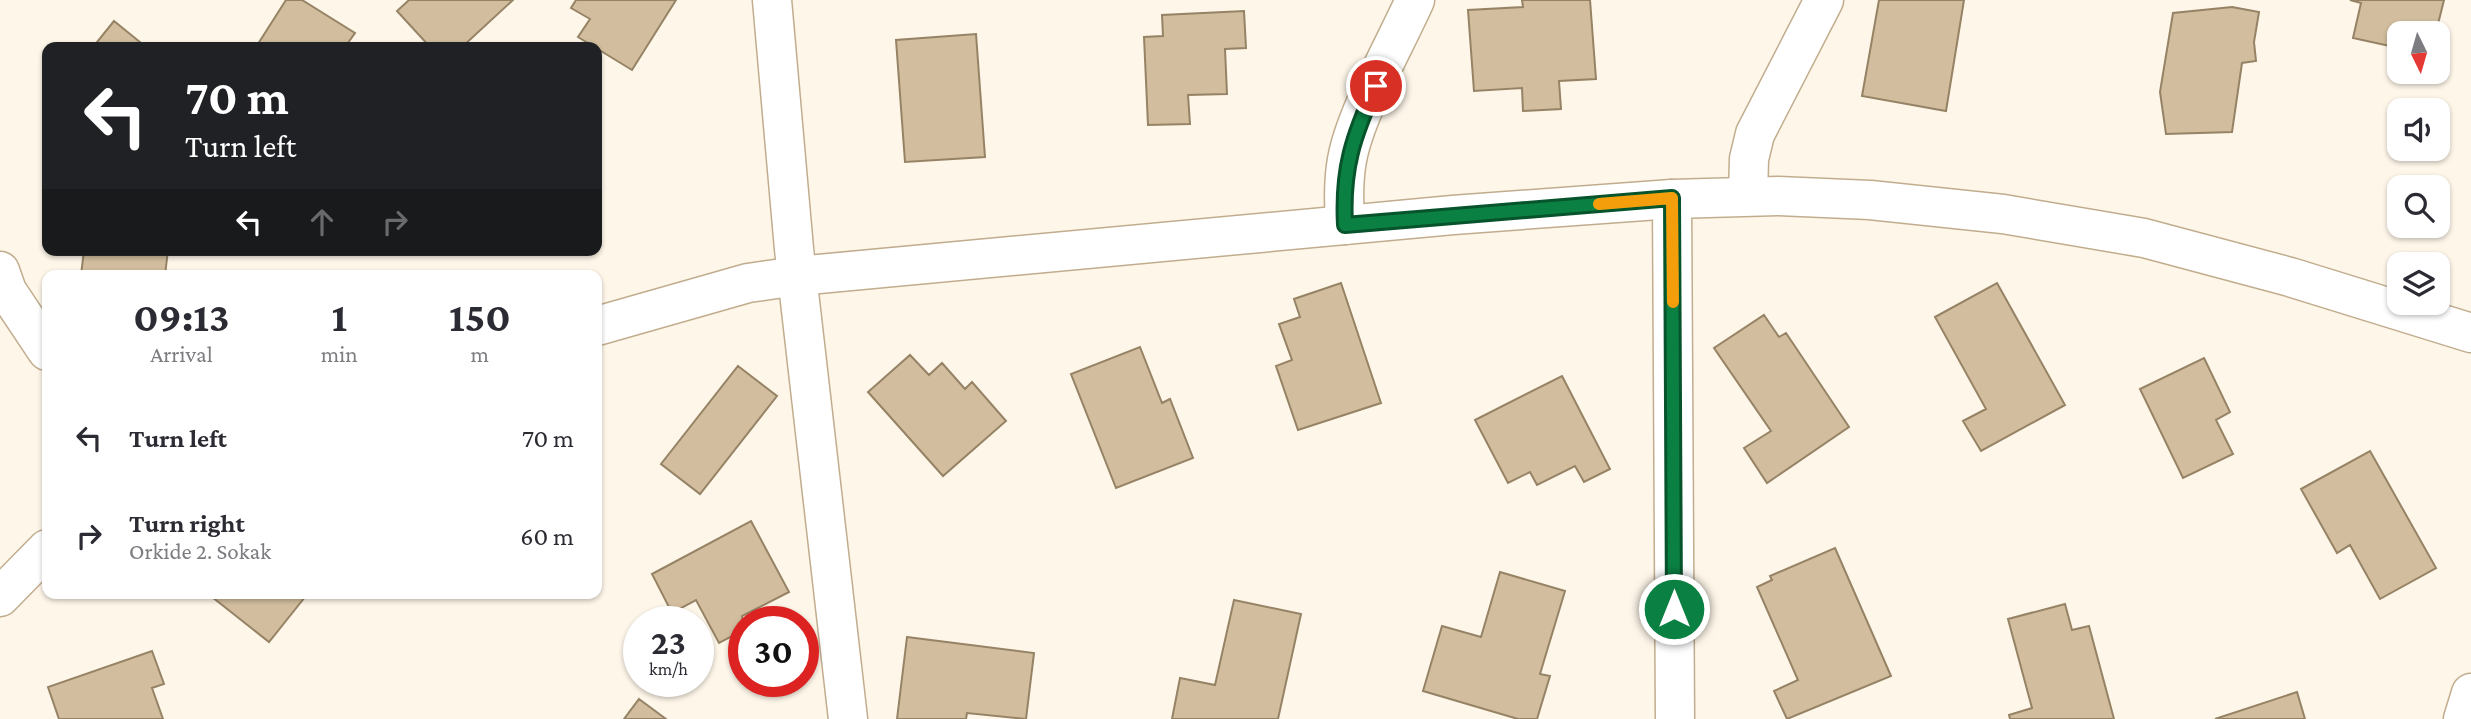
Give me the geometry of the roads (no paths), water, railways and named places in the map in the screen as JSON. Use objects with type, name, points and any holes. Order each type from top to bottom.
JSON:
[{"type":"street","points":[[772,0],[797,276],[848,719]]},
{"type":"street","points":[[1345,225],[1343,191],[1347,158],[1356,129],[1415,0]]},
{"type":"street","points":[[1748,195],[1749,159],[1755,134],[1824,0]]},
{"type":"street","points":[[602,325],[748,283],[797,276],[1345,225],[1672,198],[1748,195],[1870,200],[2003,214],[2144,238],[2290,277],[2471,333]]},
{"type":"street","points":[[1672,198],[1675,719]]},
{"type":"street","points":[[0,271],[6,291],[42,344]]},
{"type":"street","points":[[0,597],[42,554]]},
{"type":"street","points":[[2463,719],[2471,693]]}]
